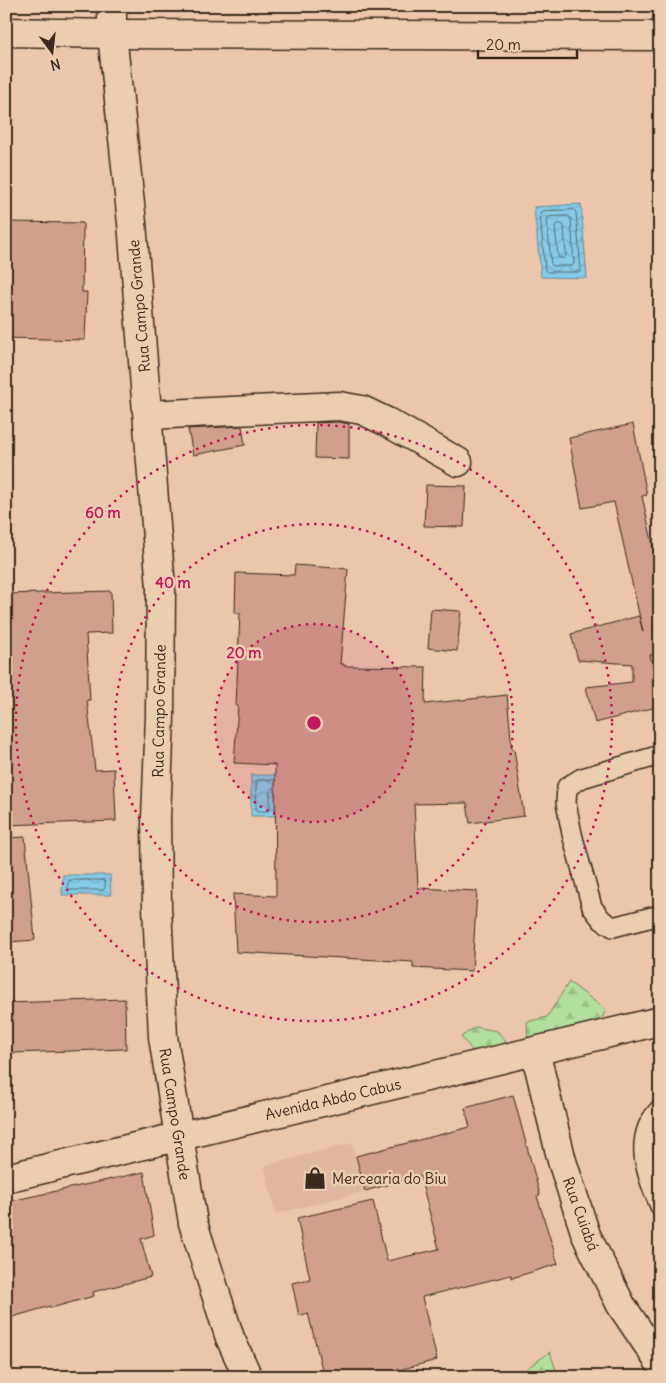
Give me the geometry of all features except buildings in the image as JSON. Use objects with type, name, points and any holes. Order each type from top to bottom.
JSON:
[{"type":"street","name":"Rua Campo Grande","points":[[112,6],[112,34],[132,223],[161,588],[160,716],[156,818],[157,907],[163,1036],[193,1223],[230,1338],[248,1377]]},
{"type":"street","points":[[6,32],[660,36]]},
{"type":"street","points":[[148,415],[339,406],[362,410],[458,462]]},
{"type":"street","name":"Avenida Abdo Cabus","points":[[6,1178],[660,1021]]},
{"type":"street","name":"Rua Cuiabá","points":[[535,1051],[562,1161],[586,1235],[621,1305],[660,1363]]},
{"type":"lane","points":[[660,755],[582,778],[568,786],[566,803],[572,834],[592,907],[602,920],[613,927],[660,915]]},
{"type":"lane","points":[[660,1109],[656,1112],[647,1128],[643,1145],[646,1169],[660,1206]]},
{"type":"shaded area","name":"Mercearia do Biu","points":[[352,1143],[365,1191],[276,1214],[264,1166]]},
{"type":"green space","points":[[569,982],[606,1010],[588,1045],[528,1042],[527,1022],[547,1017]]},
{"type":"green space","points":[[475,1027],[497,1031],[508,1043],[497,1046],[490,1056],[475,1053],[461,1037]]},
{"type":"green space","points":[[550,1352],[557,1373],[555,1377],[522,1377],[522,1372]]},
{"type":"water","points":[[581,204],[587,278],[541,277],[534,207]]},
{"type":"water","points":[[251,775],[297,775],[276,816],[251,816]]},
{"type":"water","points":[[63,875],[110,875],[111,895],[62,895]]},
{"type":"place","name":"Mercearia do Biu","points":[[315,1178]]}]
